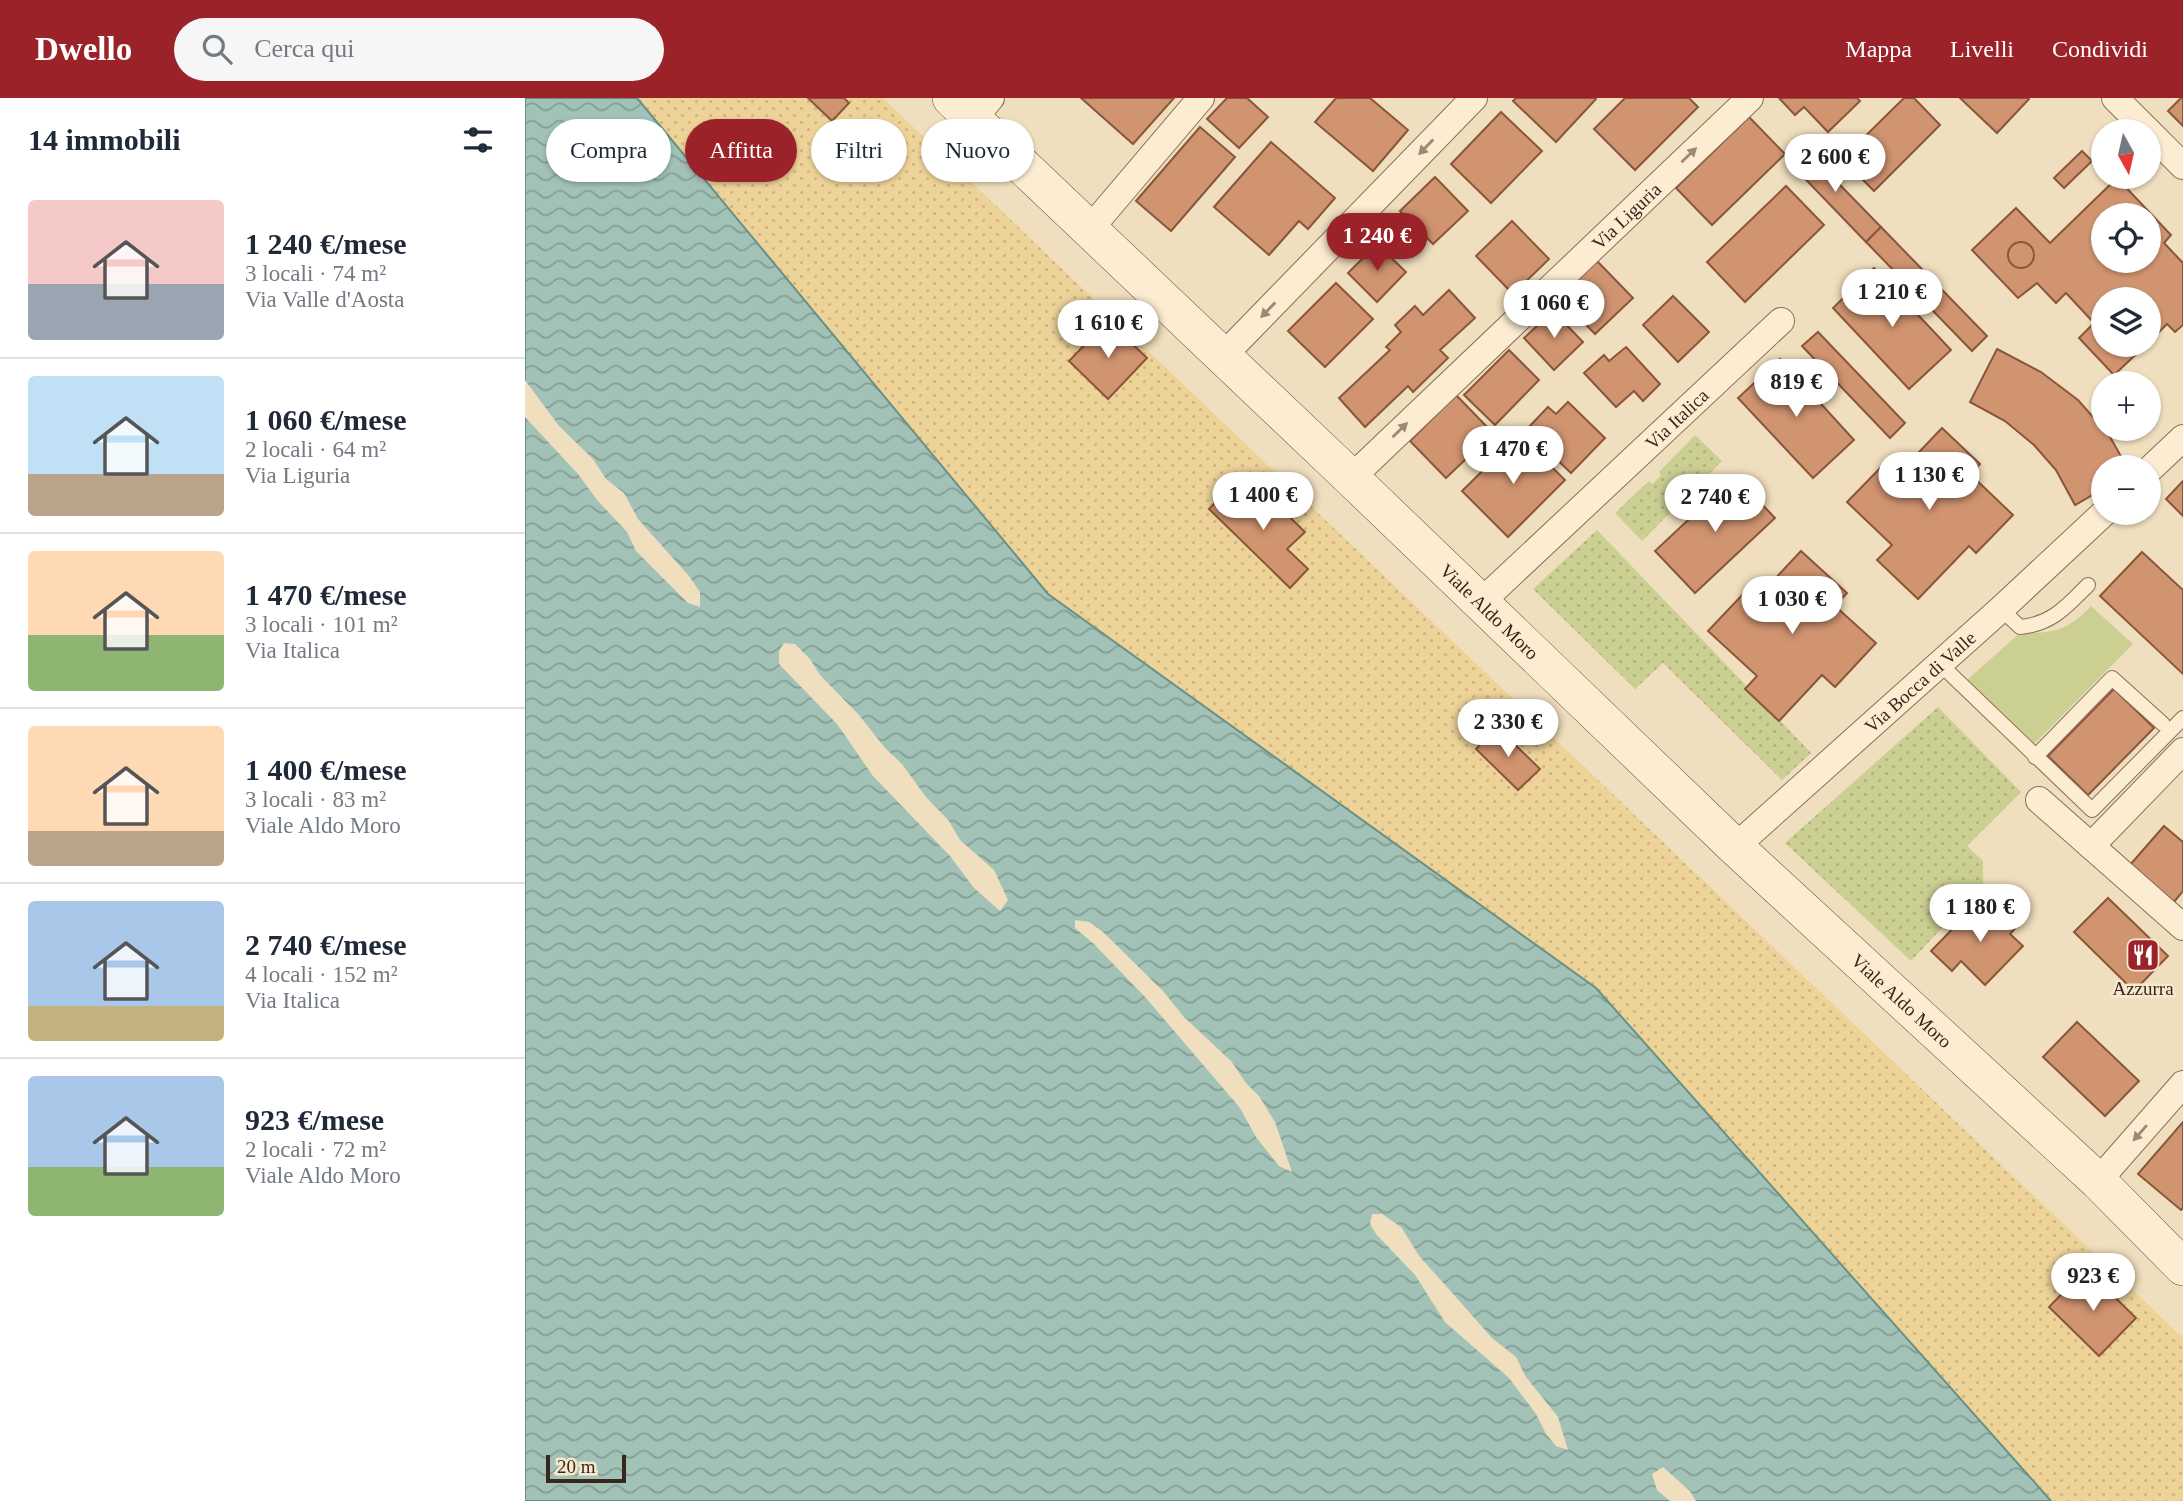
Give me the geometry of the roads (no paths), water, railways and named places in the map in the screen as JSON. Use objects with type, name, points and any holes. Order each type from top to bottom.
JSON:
[{"type":"street","points":[[1089,230],[1201,98]]},
{"type":"street","points":[[1222,357],[1474,98]]},
{"type":"street","name":"Via Liguria","points":[[1351,478],[1749,98]]},
{"type":"street","points":[[2115,98],[2136,119]]},
{"type":"street","name":"Viale Aldo Moro","points":[[972,105],[1089,230],[1735,846],[2098,1181],[2183,1266]]},
{"type":"street","points":[[2161,144],[2183,166]]},
{"type":"street","name":"Via Italica","points":[[1481,602],[1781,321]]},
{"type":"street","points":[[2161,459],[2183,438]]},
{"type":"street","name":"Via Bocca di Valle","points":[[1735,846],[2001,610],[2091,525]]},
{"type":"street","points":[[2091,846],[2183,751]]},
{"type":"street","points":[[2039,800],[2183,928]]},
{"type":"street","points":[[2098,1181],[2183,1084]]},
{"type":"lane","points":[[2001,610],[2020,627],[2042,624],[2065,608],[2088,585]]},
{"type":"lane","points":[[1940,664],[2092,810],[2183,718]]},
{"type":"lane","points":[[2035,757],[2112,678],[2163,724]]},
{"type":"water","points":[[525,98],[637,98],[654,119],[546,119],[546,182],[671,182],[671,139],[685,156],[685,182],[707,182],[1048,594],[1596,988],[2051,1501],[525,1501]]},
{"type":"place","name":"Azzurra","points":[[2143,955]]}]
